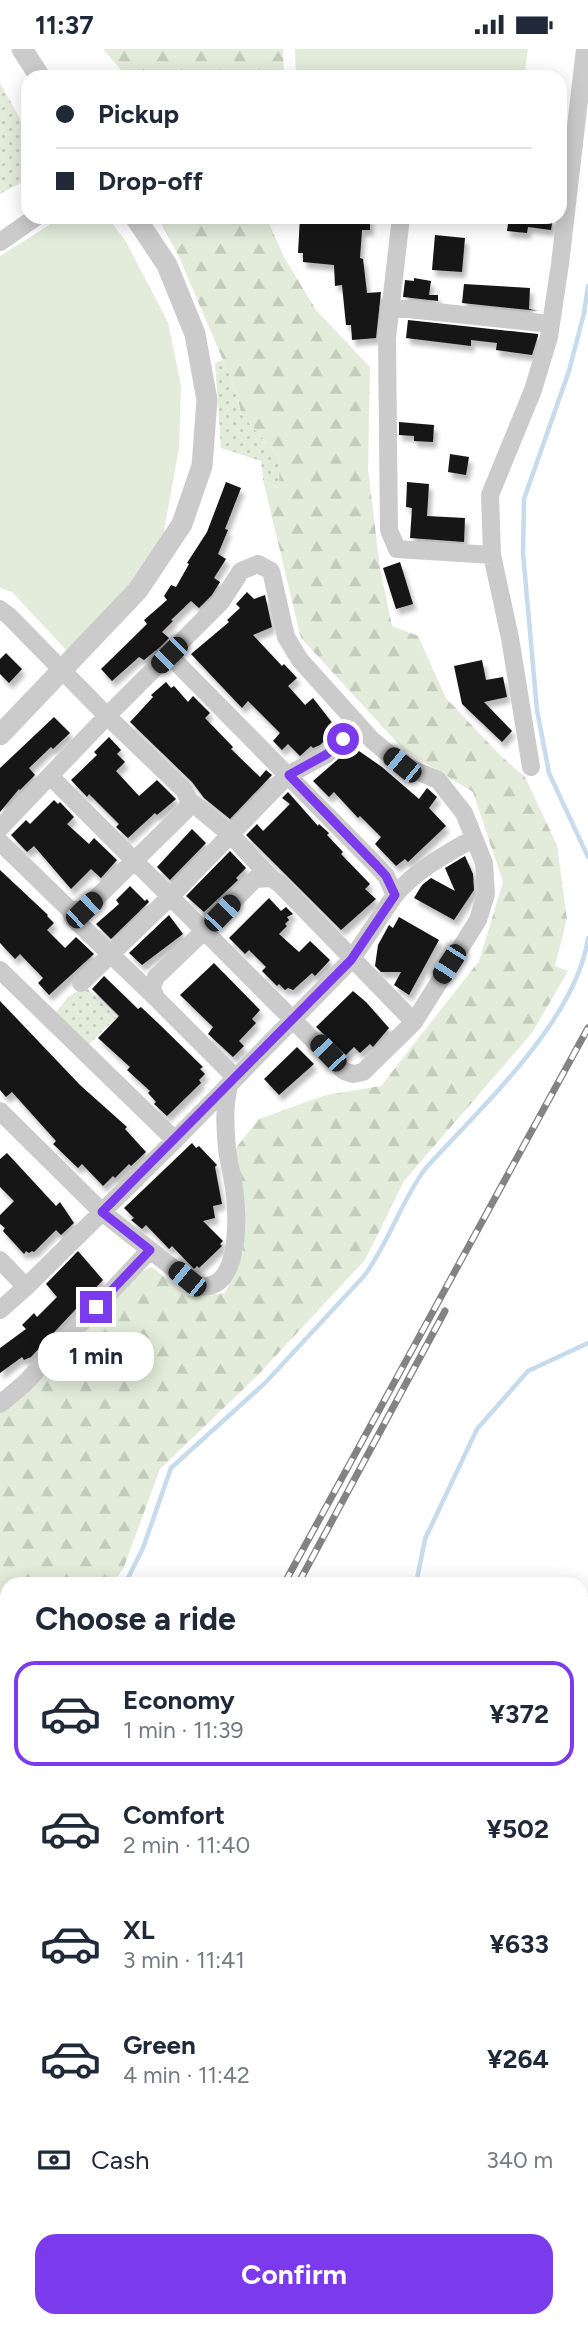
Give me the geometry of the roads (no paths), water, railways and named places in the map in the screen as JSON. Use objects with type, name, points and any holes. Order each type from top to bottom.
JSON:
[{"type":"street","points":[[22,49],[36,70]]},
{"type":"street","points":[[567,166],[585,49]]},
{"type":"street","points":[[0,242],[26,224]]},
{"type":"street","points":[[0,735],[138,590],[182,524],[202,466],[207,400],[195,334],[167,265],[140,224]]},
{"type":"street","points":[[400,224],[387,338],[388,530],[397,549],[492,555]]},
{"type":"street","points":[[531,767],[510,638],[492,555],[490,495],[533,390],[551,324],[560,264],[562,224]]},
{"type":"street","points":[[389,307],[551,324]]},
{"type":"street","points":[[0,828],[107,716],[221,602],[241,571],[258,564],[271,571],[286,638],[300,660],[372,740],[402,765],[438,780],[464,813],[484,863],[486,894],[478,920],[414,1022],[363,1072],[353,1074],[344,1071],[50,776]]},
{"type":"street","points":[[3,617],[63,670],[184,790],[189,800],[231,835],[414,1022]]},
{"type":"street","points":[[169,655],[376,865],[386,876],[395,895]]},
{"type":"street","points":[[81,983],[171,896],[289,775],[327,754],[358,725]]},
{"type":"street","points":[[70,910],[84,910],[187,809],[189,800]]},
{"type":"street","points":[[0,1310],[175,1140],[351,960],[406,882],[442,856],[474,838]]},
{"type":"street","points":[[0,842],[70,910],[74,919],[156,998],[232,1081]]},
{"type":"street","points":[[156,998],[152,987],[156,977],[255,879],[271,878]]},
{"type":"street","points":[[0,970],[175,1140]]},
{"type":"street","points":[[0,1111],[102,1212],[187,1279],[201,1286],[216,1283],[229,1271],[234,1251],[236,1198],[224,1108],[232,1081]]},
{"type":"street","points":[[0,1404],[24,1384],[150,1250]]},
{"type":"street","points":[[0,1259],[26,1287]]},
{"type":"waterway","points":[[588,286],[569,371],[524,499],[523,553],[537,710],[549,773],[588,857]]},
{"type":"waterway","points":[[128,1577],[143,1548],[171,1468],[265,1383],[364,1276],[425,1169],[498,1091],[546,1031],[565,1001],[580,969],[588,938]]},
{"type":"waterway","points":[[417,1577],[425,1539],[477,1429],[528,1371],[588,1343]]},
{"type":"railway","points":[[288,1577],[588,1028]]},
{"type":"railway","points":[[302,1577],[445,1311]]}]
